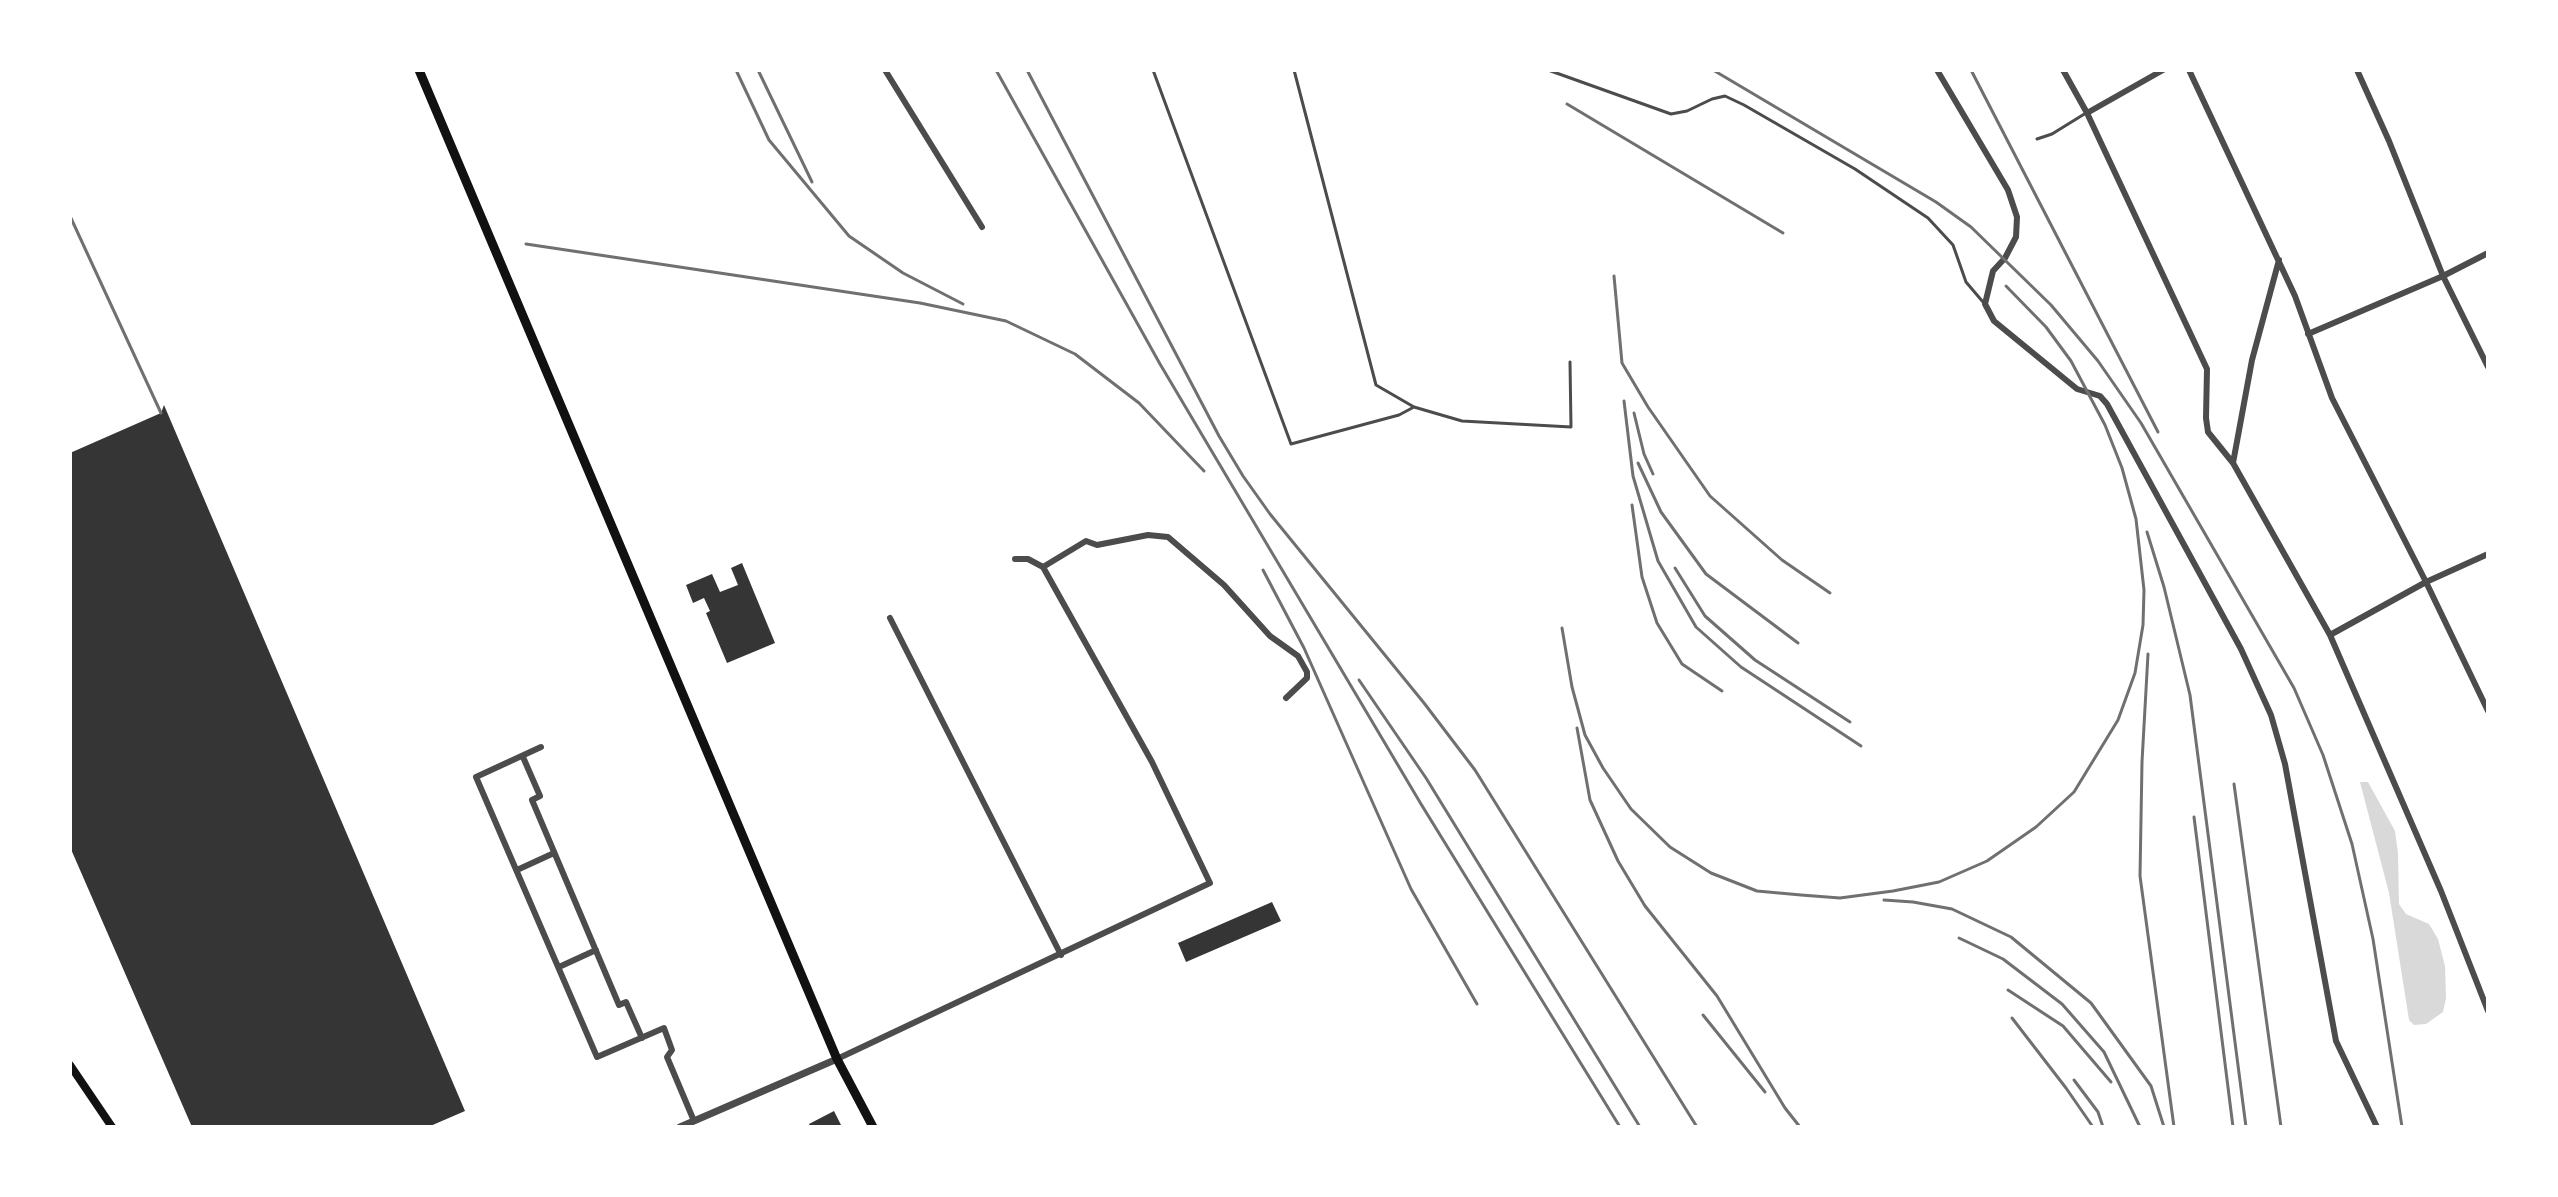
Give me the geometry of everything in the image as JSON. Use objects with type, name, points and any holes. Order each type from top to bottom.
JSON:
[{"type":"main road","points":[[419,70],[837,1059],[873,1127]]},
{"type":"main road","points":[[70,1065],[112,1127]]},
{"type":"street","points":[[885,70],[982,227]]},
{"type":"street","points":[[1937,70],[2008,190],[2017,217],[2016,237],[2005,258],[1993,271],[1985,304],[1994,321],[2077,389],[2100,396],[2107,404],[2241,649],[2271,715],[2285,764],[2336,1041],[2377,1127]]},
{"type":"street","points":[[2063,70],[2087,113],[2207,369],[2208,432],[2233,463],[2330,635],[2441,891],[2488,1011]]},
{"type":"street","points":[[2087,113],[2163,70]]},
{"type":"street","points":[[2189,70],[2279,259],[2332,398],[2488,711]]},
{"type":"street","points":[[2357,70],[2443,276],[2488,367]]},
{"type":"street","points":[[2308,334],[2443,276],[2488,253]]},
{"type":"street","points":[[2233,463],[2252,360],[2279,259]]},
{"type":"street","points":[[1043,567],[1086,541],[1097,545],[1148,535],[1168,537],[1224,585],[1270,636],[1298,656],[1307,678],[1286,698]]},
{"type":"street","points":[[2330,635],[2426,582],[2488,554]]},
{"type":"street","points":[[680,1127],[837,1059],[1210,883],[1152,762],[1043,567],[1028,559],[1015,559]]},
{"type":"street","points":[[890,618],[1061,955]]},
{"type":"street","points":[[541,747],[476,777],[597,1057],[664,1028],[672,1050],[667,1057],[694,1121]]},
{"type":"street","points":[[523,757],[540,796],[532,800],[554,853],[619,1005],[626,1002],[642,1038]]},
{"type":"street","points":[[517,870],[554,853]]},
{"type":"street","points":[[559,967],[596,950]]},
{"type":"lane","points":[[1153,70],[1291,444],[1399,415],[1414,407]]},
{"type":"lane","points":[[1294,70],[1376,385],[1414,407],[1462,421],[1571,427],[1570,362]]},
{"type":"lane","points":[[1548,70],[1671,114],[1725,96],[1744,105],[1855,169],[1928,218],[1953,245],[1966,282],[1985,304]]},
{"type":"lane","points":[[2037,139],[2052,134],[2087,113]]},
{"type":"shaded area","points":[[2360,782],[2368,782],[2395,831],[2399,904],[2406,914],[2429,924],[2438,939],[2445,966],[2446,998],[2443,1012],[2426,1024],[2414,1025],[2409,1020],[2389,893]]},
{"type":"building","points":[[164,405],[465,1111],[428,1127],[192,1127],[70,847],[70,453],[161,413]]},
{"type":"building","points":[[742,563],[775,643],[727,663],[706,613],[710,611],[704,598],[693,603],[686,585],[712,574],[720,592],[738,585],[731,568]]},
{"type":"building","points":[[1272,902],[1281,921],[1186,962],[1178,943]]},
{"type":"building","points":[[834,1111],[842,1127],[810,1127],[809,1124]]},
{"type":"railway","points":[[736,70],[769,140],[849,236],[903,273],[963,304]]},
{"type":"railway","points":[[758,70],[812,182]]},
{"type":"railway","points":[[996,70],[1160,364],[1421,804],[1620,1127]]},
{"type":"railway","points":[[1027,70],[1219,436],[1243,476],[1475,770],[1697,1127]]},
{"type":"railway","points":[[1713,70],[1936,202],[1971,227],[2051,305],[2098,361],[2141,423],[2294,688],[2323,755],[2352,844],[2373,939],[2402,1127]]},
{"type":"railway","points":[[1971,70],[2158,432]]},
{"type":"railway","points":[[1567,104],[1783,233]]},
{"type":"railway","points":[[70,216],[161,413]]},
{"type":"railway","points":[[526,244],[920,303],[1006,321],[1075,354],[1139,403],[1204,471]]},
{"type":"railway","points":[[1614,276],[1622,363],[1648,407],[1710,496],[1782,560],[1830,593]]},
{"type":"railway","points":[[1562,628],[1572,687],[1585,735],[1603,768],[1631,809],[1670,847],[1711,873],[1757,891],[1840,898],[1893,891],[1939,882],[1987,861],[2036,827],[2074,792],[2118,720],[2135,673],[2143,625],[2144,590],[2136,519],[2122,468],[2105,425],[2071,361],[2046,327],[2006,286]]},
{"type":"railway","points":[[1624,401],[1633,476],[1658,561],[1696,627],[1741,667],[1861,746]]},
{"type":"railway","points":[[1634,413],[1644,454],[1653,474]]},
{"type":"railway","points":[[1638,463],[1661,512],[1706,574],[1798,643]]},
{"type":"railway","points":[[1632,505],[1642,577],[1657,623],[1682,664],[1722,691]]},
{"type":"railway","points":[[2147,532],[2164,587],[2190,695],[2246,1127]]},
{"type":"railway","points":[[1675,568],[1705,616],[1755,660],[1850,722]]},
{"type":"railway","points":[[1263,570],[1304,648],[1411,889],[1477,1004]]},
{"type":"railway","points":[[2148,654],[2140,876],[2174,1127]]},
{"type":"railway","points":[[1359,680],[1426,778],[1640,1127]]},
{"type":"railway","points":[[1577,728],[1590,800],[1618,861],[1645,906],[1717,996],[1785,1108],[1800,1127]]},
{"type":"railway","points":[[2234,784],[2281,1127]]},
{"type":"railway","points":[[2194,817],[2233,1127]]},
{"type":"railway","points":[[1884,900],[1952,909],[2011,937],[2091,1003],[2151,1086],[2164,1127]]},
{"type":"railway","points":[[1959,938],[2003,959],[2062,1004],[2104,1052],[2140,1127]]},
{"type":"railway","points":[[2008,990],[2063,1026],[2111,1082]]},
{"type":"railway","points":[[1703,1015],[1765,1092]]},
{"type":"railway","points":[[2012,1018],[2093,1127]]},
{"type":"railway","points":[[2074,1080],[2098,1112],[2103,1127]]}]
